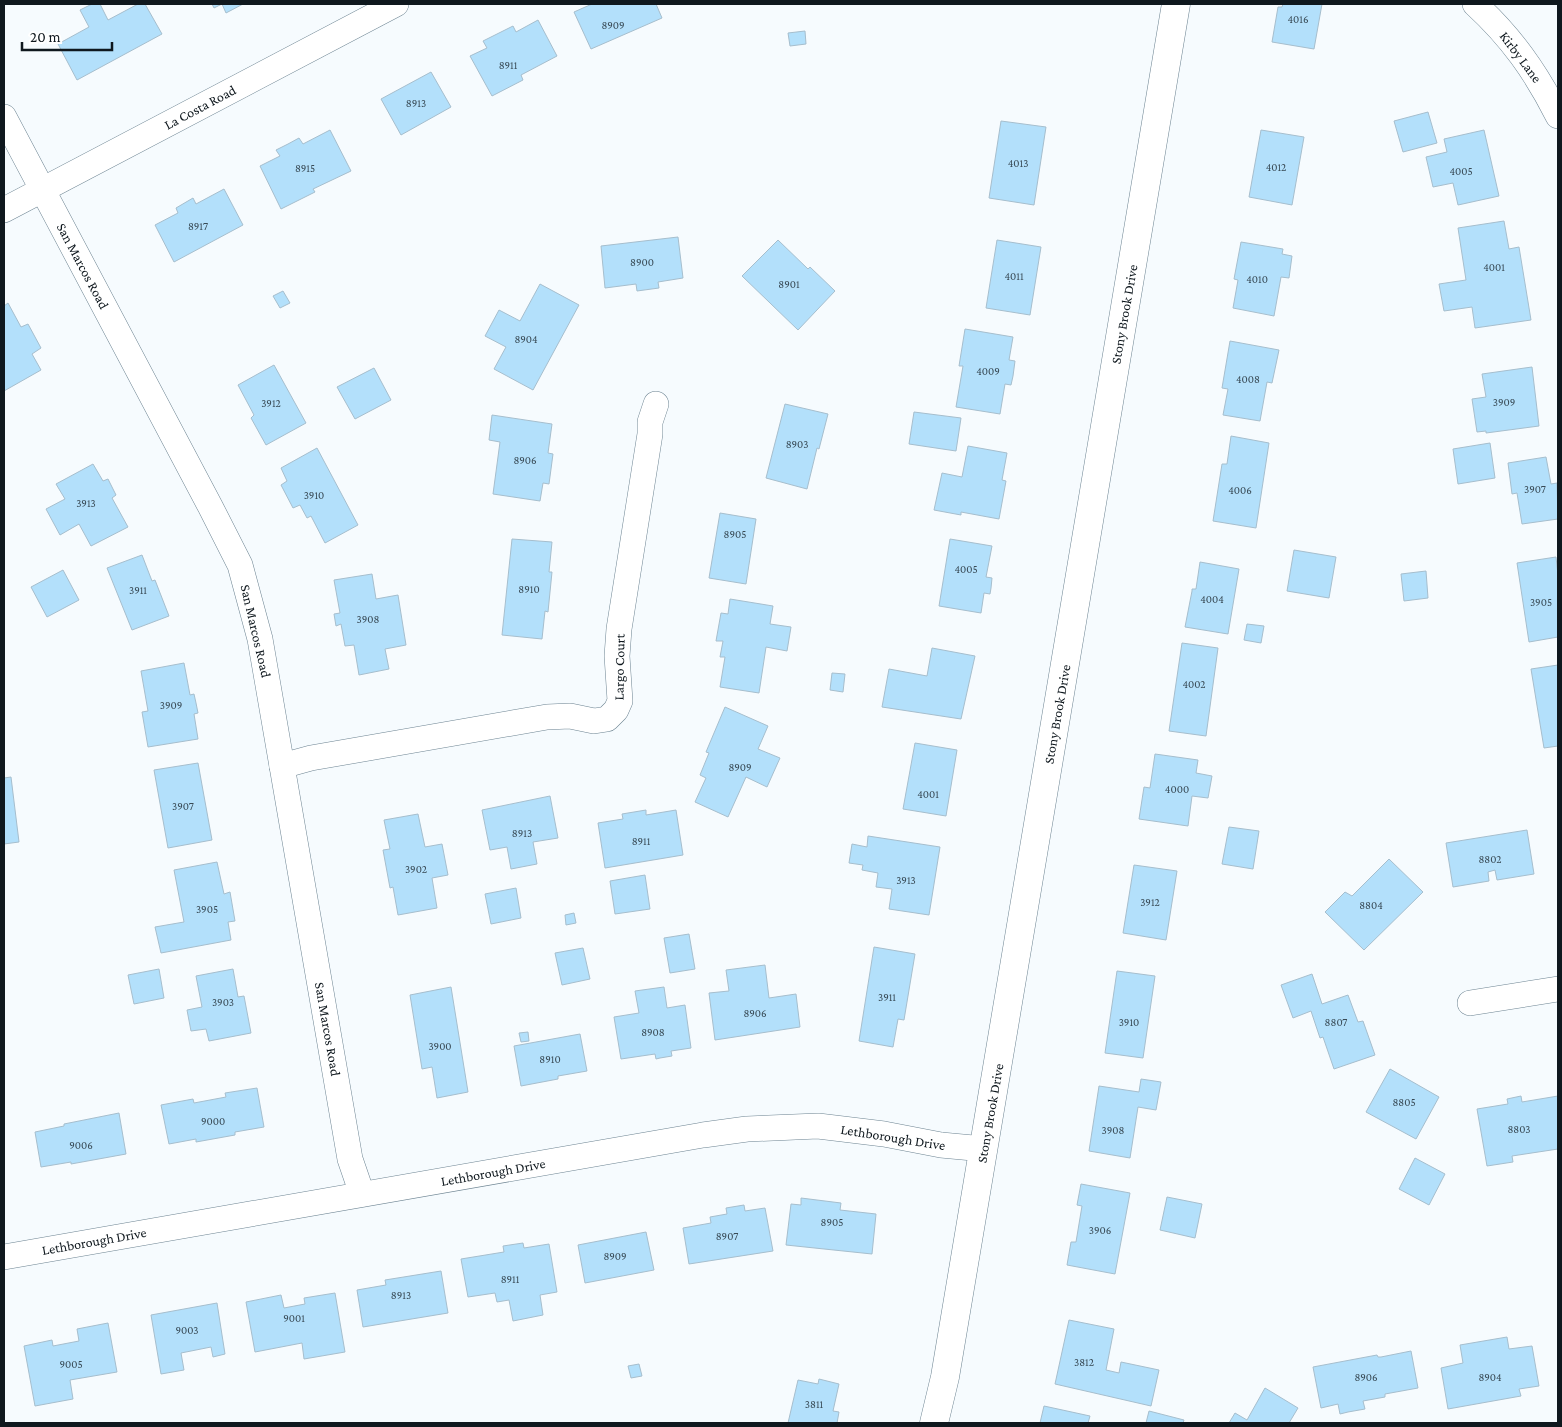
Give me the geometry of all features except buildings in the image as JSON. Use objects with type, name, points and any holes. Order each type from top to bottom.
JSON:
[{"type":"street","name":"La Costa Road","points":[[4,210],[396,4]]},
{"type":"street","name":"Stony Brook Drive","points":[[934,1423],[945,1377],[984,1149],[1176,4]]},
{"type":"street","name":"Kirby Lane","points":[[1475,4],[1494,21],[1520,52],[1544,87],[1558,116]]},
{"type":"street","name":"San Marcos Road","points":[[4,117],[240,565],[260,639],[350,1159],[362,1194]]},
{"type":"street","name":"Largo Court","points":[[282,766],[311,758],[547,717],[583,717],[594,721],[607,719],[616,710],[620,701],[617,656],[619,629],[650,434],[650,422],[656,404]]},
{"type":"street","points":[[1470,1003],[1558,988]]},
{"type":"street","name":"Lethborough Drive","points":[[4,1257],[703,1135],[747,1129],[818,1126],[884,1134],[941,1145],[984,1149]]}]
